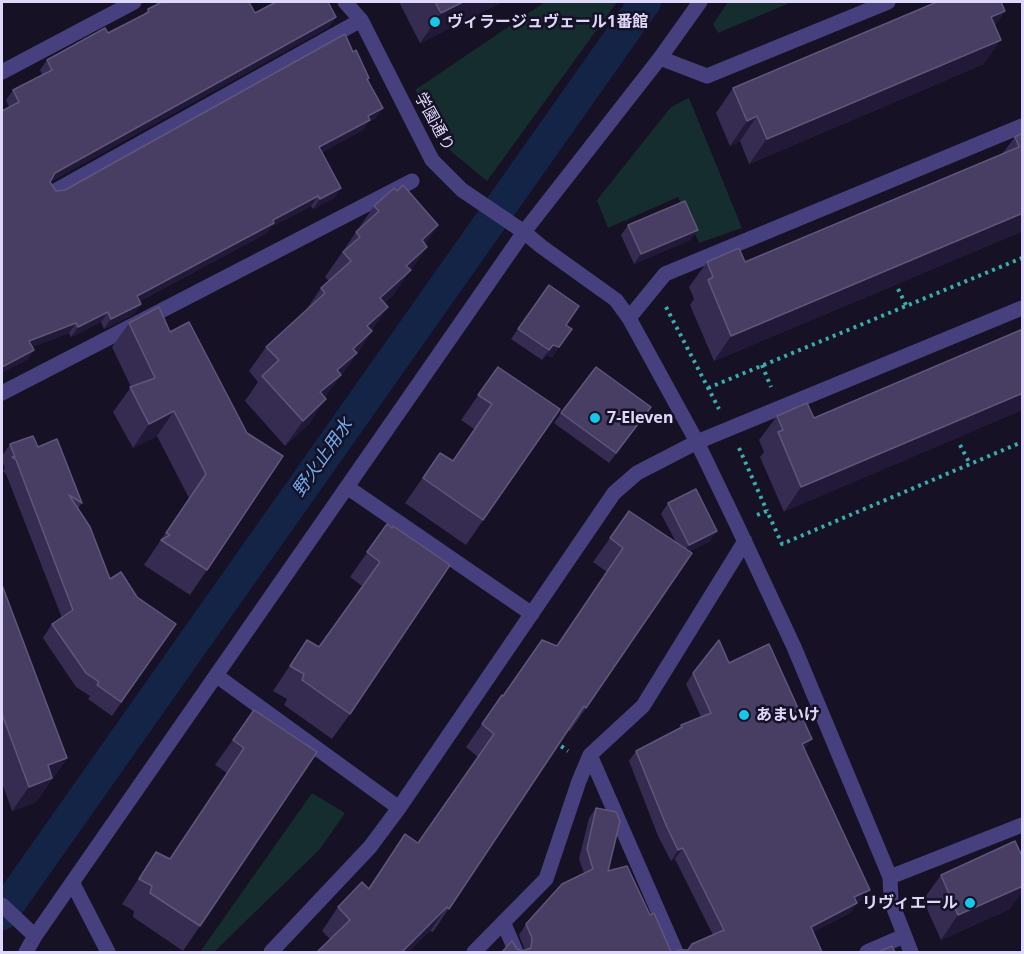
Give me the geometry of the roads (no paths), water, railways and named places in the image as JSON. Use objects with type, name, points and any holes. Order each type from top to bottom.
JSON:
[{"type":"street","points":[[2,72],[134,2]]},
{"type":"street","name":"学園通り","points":[[345,2],[361,20],[432,160],[462,190],[508,220],[616,300],[629,318],[697,442],[794,647],[890,877],[891,901],[911,952]]},
{"type":"street","points":[[26,952],[524,232],[660,58],[700,2]]},
{"type":"street","points":[[660,58],[707,76],[888,2]]},
{"type":"street","points":[[53,192],[361,20]]},
{"type":"street","points":[[629,318],[665,274],[1023,126]]},
{"type":"street","points":[[2,393],[412,181]]},
{"type":"street","points":[[271,952],[370,847],[615,493],[637,473],[729,428],[1023,308]]},
{"type":"street","points":[[347,487],[532,614]]},
{"type":"street","points":[[474,952],[546,879],[588,759],[643,706],[745,541]]},
{"type":"street","points":[[217,676],[399,808]]},
{"type":"street","points":[[588,759],[676,952]]},
{"type":"street","points":[[890,877],[1023,825]]},
{"type":"street","points":[[73,885],[108,952]]},
{"type":"street","points":[[2,905],[35,936]]},
{"type":"street","points":[[504,924],[516,952]]},
{"type":"street","points":[[867,952],[904,936]]},
{"type":"waterway","name":"野火止用水","points":[[2,914],[645,2]]},
{"type":"place","name":"ヴィラージュヴェール1番館","points":[[435,22]]},
{"type":"place","name":"7-Eleven","points":[[595,418]]},
{"type":"place","name":"あまいけ","points":[[744,715]]},
{"type":"place","name":"リヴィエール","points":[[970,903]]}]
